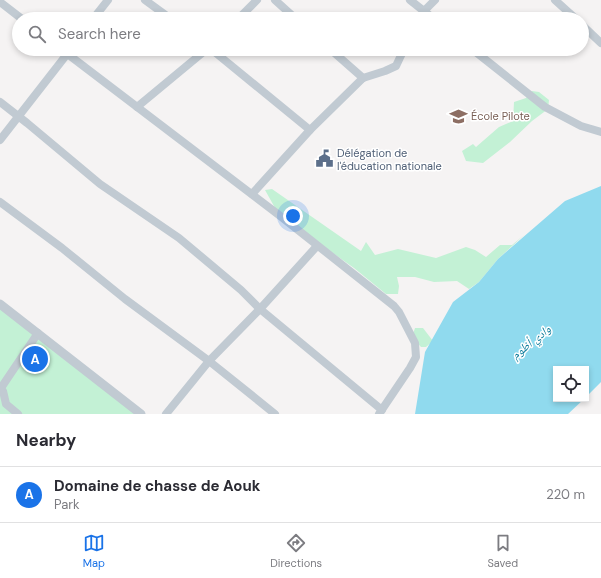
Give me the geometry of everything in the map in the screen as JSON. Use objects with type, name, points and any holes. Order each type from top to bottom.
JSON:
[{"type":"street","points":[[99,12],[108,0]]},
{"type":"street","points":[[145,0],[161,12]]},
{"type":"street","points":[[245,12],[257,0]]},
{"type":"street","points":[[275,0],[288,12]]},
{"type":"street","points":[[410,0],[424,11],[435,0]]},
{"type":"street","points":[[555,0],[568,12]]},
{"type":"street","points":[[0,2],[13,12]]},
{"type":"street","points":[[589,32],[601,43]]},
{"type":"street","points":[[0,140],[62,56]]},
{"type":"street","points":[[0,102],[100,184],[179,238],[242,290],[260,309],[381,412],[410,368],[416,356],[415,343],[399,312],[394,306],[252,194],[72,56]]},
{"type":"street","points":[[137,106],[198,56]]},
{"type":"street","points":[[220,56],[310,130]]},
{"type":"street","points":[[338,56],[362,78]]},
{"type":"street","points":[[252,194],[310,130],[362,78],[396,66],[401,56]]},
{"type":"street","points":[[481,56],[545,107],[580,126],[601,132]]},
{"type":"street","points":[[0,202],[62,248],[125,299],[276,414]]},
{"type":"street","points":[[166,414],[209,362],[260,309],[317,246]]},
{"type":"street","points":[[0,304],[142,414]]},
{"type":"street","points":[[18,414],[6,404],[3,391],[0,388],[38,334]]},
{"type":"green space","points":[[532,91],[539,92],[549,100],[548,109],[483,163],[466,161],[462,151],[473,144],[476,147],[499,127],[513,121],[514,102],[526,98]]},
{"type":"green space","points":[[272,189],[361,251],[366,242],[375,255],[398,249],[436,258],[466,247],[475,250],[486,257],[500,245],[512,245],[524,235],[498,259],[479,282],[469,289],[457,281],[434,282],[415,277],[397,277],[399,286],[398,294],[386,294],[354,268],[279,215],[265,190]]},
{"type":"green space","points":[[0,304],[142,414],[0,414]]},
{"type":"green space","points":[[415,328],[423,328],[433,341],[426,347],[421,347],[412,337]]},
{"type":"water","name":"وادي أظوم","points":[[601,186],[601,382],[589,394],[589,366],[553,366],[553,402],[581,402],[568,414],[415,414],[425,352],[453,302],[479,282],[498,259],[565,201]]},
{"type":"place","name":"École Pilote","points":[[458,116]]},
{"type":"place","name":"Délégation de l'éducation nationale","points":[[324,159]]},
{"type":"place","name":"Domaine de chasse de Aouk","points":[[35,359]]}]
